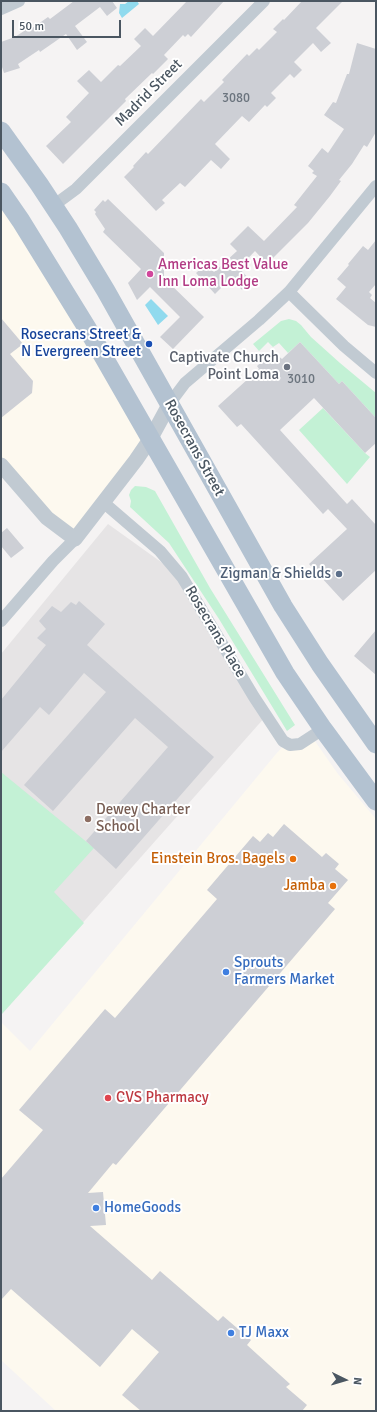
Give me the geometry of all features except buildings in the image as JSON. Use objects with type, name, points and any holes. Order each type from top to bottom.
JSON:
[{"type":"main road","name":"Rosecrans Street","points":[[1,131],[27,165],[106,291],[283,606],[320,664],[376,744]]},
{"type":"main road","points":[[1,192],[21,220],[87,328],[266,640],[323,729],[376,801]]},
{"type":"street","points":[[1,9],[19,1]]},
{"type":"street","name":"Madrid Street","points":[[53,206],[76,189],[264,1]]},
{"type":"street","points":[[1,621],[53,561],[75,539],[136,460],[151,438],[170,403],[184,383],[259,320],[289,292],[376,186]]},
{"type":"street","points":[[289,292],[344,346],[376,373]]},
{"type":"street","points":[[1,465],[47,518],[75,539]]},
{"type":"street","name":"Rosecrans Place","points":[[103,502],[160,551],[182,577],[254,697],[283,741],[290,745],[300,744],[323,729]]},
{"type":"shaded area","points":[[1,199],[148,438],[74,536],[1,461]]},
{"type":"shaded area","name":"Dewey Charter School","points":[[108,524],[182,577],[266,716],[1,1015],[1,654]]},
{"type":"shaded area","points":[[312,737],[338,774],[376,819],[376,1411],[56,1411],[1,1360],[1,1022],[30,1051],[276,754],[286,743]]},
{"type":"green space","points":[[289,319],[296,321],[301,325],[311,337],[376,393],[376,418],[342,381],[339,384],[300,342],[288,353],[279,343],[273,347],[268,342],[259,351],[253,344],[281,321]]},
{"type":"green space","points":[[323,408],[370,457],[347,484],[299,430]]},
{"type":"green space","points":[[135,486],[146,487],[155,491],[210,588],[295,725],[287,731],[219,619],[169,543],[130,507],[131,501],[129,495]]},
{"type":"green space","points":[[1,772],[94,848],[54,892],[84,923],[1,1015]]},
{"type":"water","points":[[129,1],[137,1],[139,4],[122,18],[119,13],[120,4],[125,4]]},
{"type":"water","points":[[151,299],[168,316],[158,325],[145,305]]},
{"type":"place","name":"Americas Best Value Inn Loma Lodge","points":[[150,274]]},
{"type":"place","name":"Rosecrans Street & N Evergreen Street","points":[[149,344]]},
{"type":"place","name":"Captivate Church Point Loma","points":[[287,367]]},
{"type":"place","name":"Zigman & Shields","points":[[339,574]]},
{"type":"place","name":"Dewey Charter School","points":[[88,819]]},
{"type":"place","name":"Einstein Bros. Bagels","points":[[293,859]]},
{"type":"place","name":"Jamba","points":[[333,886]]},
{"type":"place","name":"Sprouts Farmers Market","points":[[226,972]]},
{"type":"place","name":"CVS Pharmacy","points":[[108,1098]]},
{"type":"place","name":"HomeGoods","points":[[96,1208]]},
{"type":"place","name":"TJ Maxx","points":[[231,1333]]}]
